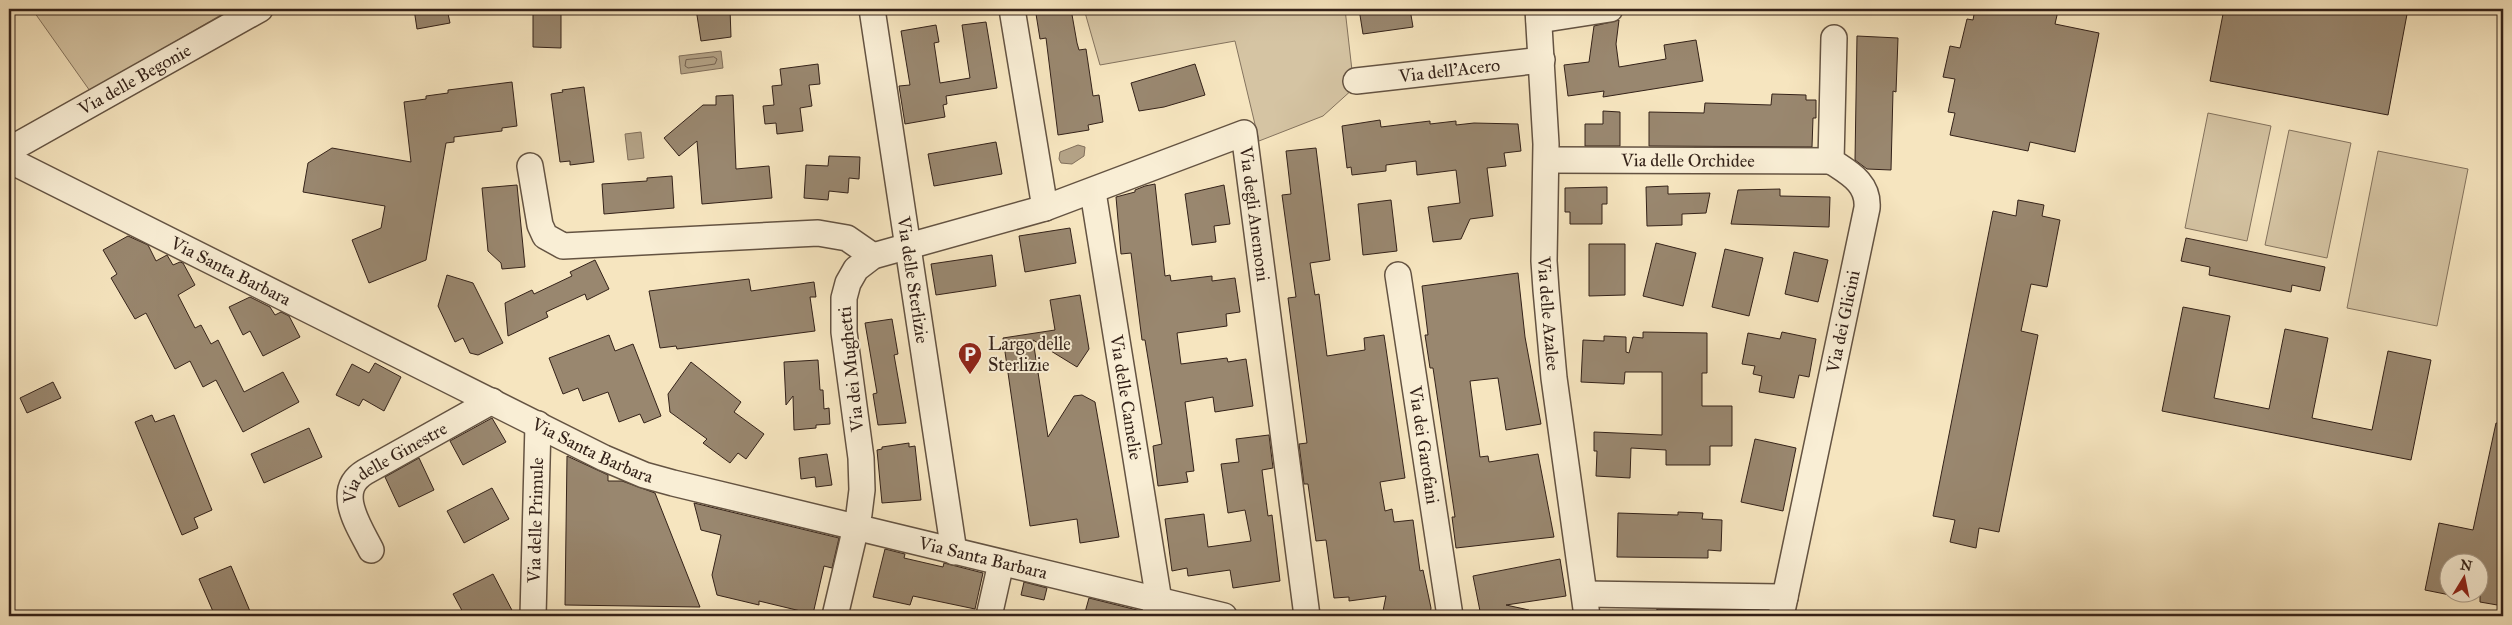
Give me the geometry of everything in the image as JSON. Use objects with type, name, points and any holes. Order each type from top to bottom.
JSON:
[{"type":"street","name":"Via delle Begonie","points":[[9,150],[260,9]]},
{"type":"street","name":"Via delle Sterlizie","points":[[872,9],[954,552]]},
{"type":"street","points":[[1012,9],[1045,208]]},
{"type":"street","points":[[1539,15],[1610,9]]},
{"type":"street","name":"Via delle Azalee","points":[[1539,15],[1547,160],[1544,260],[1554,378],[1586,605]]},
{"type":"street","points":[[1831,161],[1834,38]]},
{"type":"street","name":"Via dell'Acero","points":[[1356,81],[1542,60]]},
{"type":"street","name":"Via degli Anemoni","points":[[908,247],[1045,208],[1093,192],[1244,133],[1307,616]]},
{"type":"street","name":"Via Santa Barbara","points":[[9,160],[614,463],[654,478],[1001,563],[1156,609],[1224,616]]},
{"type":"street","name":"Via delle Orchidee","points":[[1547,160],[1831,161]]},
{"type":"street","name":"Via dei Glicini","points":[[1783,606],[1867,208],[1867,196],[1861,184],[1831,161]]},
{"type":"street","points":[[530,166],[540,225],[545,236],[563,246],[818,233],[847,238],[873,256]]},
{"type":"street","name":"Via delle Camelie","points":[[1093,192],[1156,609]]},
{"type":"street","name":"Via dei Mughetti","points":[[835,616],[856,528],[861,498],[862,468],[844,332],[843,306],[846,290],[852,275],[863,262],[873,256],[908,247]]},
{"type":"street","name":"Via dei Garofani","points":[[1398,275],[1450,616]]},
{"type":"street","name":"Via delle Ginestre","points":[[371,550],[350,505],[351,490],[355,481],[365,472],[492,401]]},
{"type":"street","name":"Via delle Primule","points":[[533,616],[538,424]]},
{"type":"street","points":[[989,616],[1001,563]]},
{"type":"street","points":[[1586,605],[1783,606]]},
{"type":"shaded area","points":[[32,9],[231,9],[90,91]]},
{"type":"shaded area","points":[[1084,9],[1345,9],[1354,88],[1323,116],[1259,141],[1235,41],[1100,65]]},
{"type":"shaded area","points":[[2208,113],[2271,126],[2247,241],[2185,228]]},
{"type":"shaded area","points":[[2289,130],[2351,143],[2327,258],[2265,245]]},
{"type":"shaded area","points":[[2378,151],[2468,169],[2437,326],[2347,308]]},
{"type":"water","points":[[721,51],[723,68],[681,74],[679,56]]},
{"type":"water","points":[[641,132],[644,158],[628,160],[625,134]]},
{"type":"water","points":[[1078,145],[1085,147],[1084,156],[1072,164],[1061,163],[1059,159],[1060,152]]},
{"type":"building","points":[[414,9],[447,9],[450,23],[417,29]]},
{"type":"building","points":[[533,9],[561,9],[561,48],[533,47]]},
{"type":"building","points":[[696,9],[730,9],[731,37],[701,41]]},
{"type":"building","points":[[1040,9],[1071,9],[1079,50],[1086,49],[1093,96],[1099,95],[1103,122],[1088,125],[1089,130],[1058,135],[1046,38],[1040,39],[1036,14],[1041,13]]},
{"type":"building","points":[[1359,9],[1410,9],[1413,27],[1363,34]]},
{"type":"building","points":[[1975,9],[2048,9],[2058,11],[2055,24],[2099,33],[2075,152],[2030,142],[2028,151],[1950,135],[1955,113],[1948,112],[1955,79],[1943,77],[1950,46],[1960,48],[1967,19],[1973,20]]},
{"type":"building","points":[[2224,9],[2408,9],[2388,115],[2210,81]]},
{"type":"building","points":[[1619,20],[1616,44],[1619,67],[1666,59],[1664,45],[1696,40],[1703,81],[1603,97],[1604,91],[1568,96],[1564,65],[1589,62],[1594,26]]},
{"type":"building","points":[[986,22],[997,88],[946,96],[947,104],[943,105],[945,117],[905,124],[899,86],[910,85],[901,31],[936,25],[939,42],[934,43],[940,83],[970,78],[962,25]]},
{"type":"building","points":[[1857,36],[1898,38],[1896,92],[1893,91],[1891,170],[1867,169],[1855,160]]},
{"type":"building","points":[[818,64],[820,84],[809,85],[812,106],[800,108],[803,131],[777,134],[776,123],[765,124],[763,106],[774,105],[772,86],[782,85],[780,69]]},
{"type":"building","points":[[1195,64],[1205,95],[1164,107],[1139,111],[1131,83]]},
{"type":"building","points":[[512,82],[517,126],[502,128],[502,131],[454,137],[454,142],[446,143],[426,260],[369,283],[352,240],[381,228],[385,206],[303,192],[308,163],[332,148],[411,162],[404,102],[448,93],[448,90]]},
{"type":"building","points":[[584,87],[594,162],[570,165],[570,161],[560,162],[551,94],[563,92],[562,90]]},
{"type":"building","points":[[1772,94],[1806,95],[1806,100],[1816,100],[1816,118],[1813,118],[1812,147],[1649,146],[1649,112],[1704,113],[1705,103],[1771,105]]},
{"type":"building","points":[[733,95],[736,169],[769,166],[772,198],[702,204],[697,141],[679,156],[664,138],[703,105],[716,105],[716,96]]},
{"type":"building","points":[[1603,111],[1620,112],[1620,146],[1585,146],[1585,124],[1603,124]]},
{"type":"building","points":[[1380,120],[1381,127],[1430,121],[1430,124],[1456,121],[1456,125],[1474,123],[1518,124],[1521,151],[1504,153],[1506,166],[1487,168],[1493,216],[1470,219],[1461,239],[1433,242],[1428,207],[1460,203],[1456,170],[1417,175],[1416,161],[1386,165],[1386,171],[1352,175],[1351,167],[1347,168],[1342,126]]},
{"type":"building","points":[[996,142],[1002,174],[934,186],[928,154]]},
{"type":"building","points":[[1316,148],[1330,260],[1310,263],[1315,295],[1319,294],[1327,356],[1365,350],[1364,338],[1384,335],[1405,478],[1380,482],[1385,511],[1392,509],[1394,522],[1413,520],[1420,571],[1423,570],[1431,608],[1430,616],[1382,616],[1386,596],[1349,601],[1349,597],[1334,598],[1326,540],[1316,541],[1308,484],[1304,484],[1299,444],[1307,443],[1288,298],[1296,297],[1282,195],[1291,194],[1286,151]]},
{"type":"building","points":[[829,156],[860,157],[859,179],[849,178],[848,193],[829,191],[828,200],[804,198],[806,165],[828,166]]},
{"type":"building","points":[[672,176],[674,208],[604,214],[602,184],[647,181],[647,178]]},
{"type":"building","points":[[1155,184],[1165,276],[1170,275],[1171,281],[1212,276],[1212,281],[1235,278],[1240,312],[1226,314],[1227,326],[1177,333],[1181,364],[1227,358],[1228,362],[1246,359],[1253,406],[1215,412],[1213,397],[1185,402],[1194,471],[1186,472],[1188,482],[1158,486],[1153,446],[1162,444],[1145,340],[1142,340],[1131,253],[1121,254],[1116,197]]},
{"type":"building","points":[[517,185],[525,267],[502,269],[501,263],[488,251],[482,188]]},
{"type":"building","points":[[1224,185],[1230,224],[1214,226],[1216,242],[1192,245],[1185,194]]},
{"type":"building","points":[[1668,186],[1668,194],[1710,193],[1706,213],[1682,214],[1682,225],[1647,226],[1646,187]]},
{"type":"building","points":[[1607,187],[1607,204],[1602,204],[1602,224],[1570,224],[1570,212],[1565,212],[1565,188]]},
{"type":"building","points":[[1780,189],[1780,196],[1830,197],[1829,227],[1731,224],[1738,190]]},
{"type":"building","points":[[1391,200],[1397,251],[1363,255],[1358,204]]},
{"type":"building","points":[[2018,200],[2044,205],[2042,216],[2060,220],[2047,287],[2031,284],[2021,331],[2038,335],[1999,532],[1979,528],[1976,548],[1950,542],[1955,520],[1933,516],[1993,211],[2016,216]]},
{"type":"building","points":[[1070,228],[1076,263],[1025,272],[1019,236]]},
{"type":"building","points":[[128,236],[148,245],[156,261],[167,255],[173,265],[180,262],[183,263],[195,285],[178,295],[195,328],[201,325],[211,344],[218,340],[244,392],[283,372],[299,402],[243,432],[216,380],[203,387],[190,361],[175,369],[146,313],[135,319],[111,278],[117,274],[103,250]]},
{"type":"building","points":[[2186,238],[2325,267],[2320,291],[2292,285],[2291,292],[2209,275],[2210,267],[2181,261]]},
{"type":"building","points":[[1656,243],[1696,253],[1683,306],[1643,296]]},
{"type":"building","points":[[1589,244],[1625,244],[1625,295],[1589,296]]},
{"type":"building","points":[[1725,249],[1763,258],[1749,316],[1712,307]]},
{"type":"building","points":[[1794,252],[1828,260],[1818,302],[1785,294]]},
{"type":"building","points":[[992,255],[996,286],[936,295],[931,264]]},
{"type":"building","points":[[595,260],[609,289],[587,300],[585,294],[546,312],[548,317],[508,336],[505,303],[532,290],[534,294],[572,276],[570,272]]},
{"type":"building","points":[[1518,273],[1525,337],[1541,424],[1506,430],[1498,378],[1470,381],[1480,457],[1488,456],[1489,462],[1538,454],[1554,537],[1456,548],[1452,517],[1455,517],[1433,368],[1430,368],[1425,335],[1428,335],[1422,286]]},
{"type":"building","points":[[447,275],[473,283],[503,343],[478,355],[470,353],[463,338],[455,342],[438,306]]},
{"type":"building","points":[[749,279],[751,291],[814,282],[816,297],[810,297],[815,331],[677,349],[676,346],[660,348],[649,291]]},
{"type":"building","points":[[1080,295],[1089,349],[1077,367],[1033,340],[1048,437],[1074,396],[1082,395],[1095,402],[1119,537],[1080,543],[1077,519],[1030,526],[1003,338],[1055,330],[1050,300]]},
{"type":"building","points":[[250,297],[270,307],[275,315],[281,312],[289,316],[300,337],[263,356],[250,331],[243,335],[229,307]]},
{"type":"building","points":[[2183,307],[2230,316],[2214,398],[2269,409],[2285,329],[2328,338],[2312,418],[2372,430],[2388,351],[2431,360],[2411,460],[2162,411]]},
{"type":"building","points":[[892,319],[898,354],[894,355],[906,423],[878,425],[873,394],[877,393],[865,323]]},
{"type":"building","points":[[1643,332],[1707,333],[1707,373],[1702,373],[1702,406],[1732,406],[1732,446],[1710,446],[1710,465],[1666,465],[1666,450],[1631,448],[1630,478],[1596,476],[1597,451],[1594,451],[1594,432],[1662,435],[1662,372],[1625,372],[1624,384],[1581,382],[1583,340],[1604,341],[1604,336],[1626,337],[1626,352],[1629,353],[1633,337],[1643,338]]},
{"type":"building","points":[[1782,332],[1816,339],[1809,377],[1799,375],[1794,398],[1759,392],[1762,376],[1753,374],[1755,366],[1742,364],[1748,333],[1780,339]]},
{"type":"building","points":[[609,335],[615,351],[633,344],[661,416],[644,423],[640,414],[619,422],[608,392],[583,401],[578,388],[563,394],[549,358]]},
{"type":"building","points":[[818,360],[820,390],[823,390],[824,409],[829,408],[830,424],[816,425],[816,428],[794,430],[793,396],[786,405],[784,362]]},
{"type":"building","points":[[691,362],[741,402],[734,412],[764,434],[746,459],[738,453],[730,463],[703,443],[707,439],[670,412],[668,394]]},
{"type":"building","points":[[375,363],[401,377],[384,411],[363,399],[359,406],[336,395],[352,364],[369,373]]},
{"type":"building","points":[[53,382],[61,398],[27,413],[20,398]]},
{"type":"building","points":[[152,415],[155,422],[174,415],[212,510],[194,518],[198,528],[182,535],[135,422]]},
{"type":"building","points":[[492,418],[506,442],[463,465],[450,441]]},
{"type":"building","points":[[2496,423],[2503,424],[2503,514],[2499,535],[2503,536],[2503,606],[2480,602],[2490,602],[2490,552],[2440,552],[2440,593],[2425,590],[2439,523],[2473,530]]},
{"type":"building","points":[[309,428],[322,457],[264,483],[251,454]]},
{"type":"building","points":[[1269,435],[1273,468],[1262,470],[1268,516],[1272,515],[1280,581],[1233,588],[1230,570],[1188,576],[1187,568],[1172,571],[1165,519],[1204,514],[1208,547],[1251,541],[1245,510],[1228,513],[1221,464],[1239,462],[1236,439]]},
{"type":"building","points":[[1755,439],[1796,448],[1783,511],[1741,502]]},
{"type":"building","points":[[909,443],[909,447],[915,446],[921,500],[882,503],[877,450],[882,449],[882,447]]},
{"type":"building","points":[[827,454],[832,485],[816,487],[815,477],[801,479],[799,458]]},
{"type":"building","points":[[567,456],[608,475],[608,481],[622,481],[655,493],[700,607],[565,605]]},
{"type":"building","points":[[419,458],[434,490],[399,507],[385,477]]},
{"type":"building","points":[[492,488],[509,519],[464,543],[447,511]]},
{"type":"building","points":[[694,503],[839,538],[832,568],[824,566],[813,614],[759,601],[759,605],[717,595],[712,575],[721,535],[701,530]]},
{"type":"building","points":[[1678,512],[1703,513],[1702,519],[1722,520],[1721,551],[1708,550],[1708,558],[1617,557],[1618,513],[1678,515]]},
{"type":"building","points":[[885,549],[905,554],[904,558],[943,567],[944,563],[983,573],[975,609],[913,596],[910,605],[873,597]]},
{"type":"building","points":[[1560,559],[1566,596],[1506,605],[1529,610],[1528,616],[1481,616],[1473,576]]},
{"type":"building","points":[[231,566],[252,616],[215,616],[199,579]]},
{"type":"building","points":[[493,574],[515,616],[465,616],[453,594]]},
{"type":"building","points":[[1024,582],[1047,588],[1044,600],[1021,595]]},
{"type":"building","points":[[1089,598],[1141,611],[1140,616],[1084,616]]},
{"type":"building","points":[[1657,609],[1725,610],[1725,616],[1656,616]]},
{"type":"place","name":"Largo delle Sterlizie","points":[[970,375]]}]
